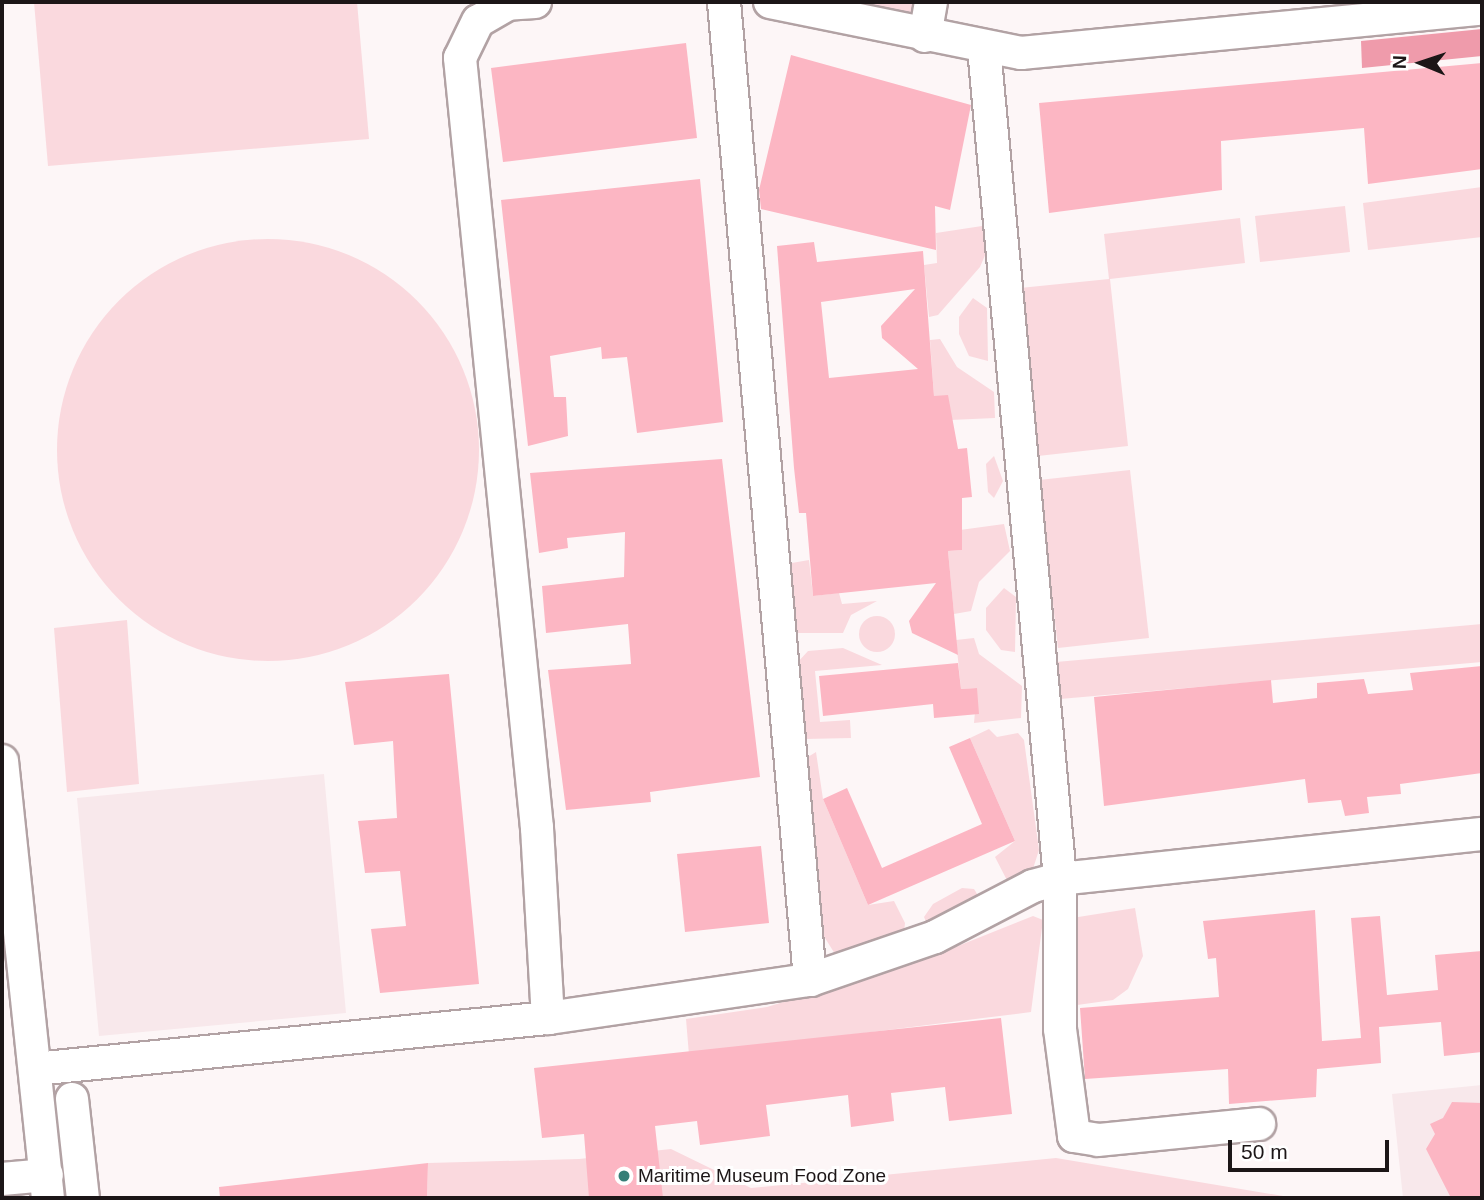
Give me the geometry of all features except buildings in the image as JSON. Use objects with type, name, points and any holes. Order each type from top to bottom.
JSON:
[{"type":"street","points":[[535,2],[508,4],[478,21],[460,58],[537,828],[548,1018]]},
{"type":"street","points":[[724,2],[810,980]]},
{"type":"street","points":[[770,2],[984,48],[1021,53],[1348,12],[1482,9]]},
{"type":"street","points":[[925,36],[931,2]]},
{"type":"street","points":[[984,48],[1060,879],[1059,1029],[1074,1136],[1098,1140],[1259,1124]]},
{"type":"street","points":[[2,761],[13,964],[35,1069],[46,1176]]},
{"type":"street","points":[[35,1069],[548,1018],[810,980],[935,937],[1033,886],[1060,879],[1482,834]]},
{"type":"street","points":[[72,1099],[83,1198]]},
{"type":"street","points":[[2,1158],[46,1176]]},
{"type":"street","points":[[2,1179],[46,1176]]},
{"type":"shaded area","points":[[34,2],[357,2],[369,139],[48,166]]},
{"type":"shaded area","points":[[843,2],[913,2],[913,17]]},
{"type":"shaded area","points":[[1482,29],[1482,56],[1362,68],[1361,41]]},
{"type":"shaded area","points":[[1482,187],[1482,237],[1368,250],[1363,203]]},
{"type":"shaded area","points":[[1345,206],[1350,252],[1260,262],[1255,216]]},
{"type":"shaded area","points":[[1240,218],[1245,263],[1110,279],[1128,446],[1038,456],[1020,288],[1109,279],[1104,234]]},
{"type":"shaded area","points":[[982,226],[986,253],[980,267],[938,315],[929,317],[924,265],[937,263],[936,233]]},
{"type":"shaded area","points":[[268,239],[309,243],[349,255],[385,274],[417,301],[444,333],[463,369],[475,409],[479,450],[475,491],[463,531],[444,567],[417,599],[385,626],[349,645],[309,657],[268,661],[227,657],[187,645],[151,626],[119,599],[92,567],[73,531],[61,491],[57,450],[61,409],[73,369],[92,333],[119,301],[151,274],[187,255],[227,243]]},
{"type":"shaded area","points":[[973,298],[987,308],[988,361],[969,356],[959,334],[959,317]]},
{"type":"shaded area","points":[[940,339],[957,367],[994,392],[995,418],[950,420],[934,396],[930,340]]},
{"type":"shaded area","points":[[994,456],[1003,481],[994,498],[988,492],[986,464]]},
{"type":"shaded area","points":[[1130,470],[1149,638],[1058,648],[1039,480]]},
{"type":"shaded area","points":[[1004,524],[1010,551],[979,582],[971,611],[954,614],[948,551],[962,550],[960,530]]},
{"type":"shaded area","points":[[809,560],[813,596],[839,593],[842,604],[877,601],[851,615],[843,633],[794,633],[786,564]]},
{"type":"shaded area","points":[[1004,588],[1016,597],[1015,652],[1001,650],[986,630],[986,608]]},
{"type":"shaded area","points":[[877,616],[890,621],[895,634],[890,647],[877,652],[864,647],[859,634],[864,621]]},
{"type":"shaded area","points":[[127,620],[139,784],[67,792],[54,628]]},
{"type":"shaded area","points":[[1482,624],[1482,662],[1060,699],[1056,662]]},
{"type":"shaded area","points":[[974,638],[979,654],[1022,686],[1021,718],[974,723],[977,688],[961,689],[956,640]]},
{"type":"shaded area","points":[[843,648],[882,665],[815,671],[820,722],[850,720],[851,738],[805,739],[797,663],[808,651]]},
{"type":"shaded area","points":[[989,729],[997,737],[1018,733],[1024,740],[1039,850],[1030,878],[1012,890],[995,857],[1015,841],[970,738]]},
{"type":"shaded area","points":[[816,752],[823,799],[868,905],[894,901],[905,923],[904,933],[845,957],[835,954],[820,930],[803,760]]},
{"type":"shaded area","points":[[324,774],[346,1013],[99,1036],[77,798]]},
{"type":"shaded area","points":[[962,888],[974,889],[982,902],[927,924],[924,917],[933,904]]},
{"type":"shaded area","points":[[1135,908],[1143,956],[1128,989],[1113,1000],[1070,1006],[1072,918]]},
{"type":"shaded area","points":[[1033,916],[1043,920],[1031,1012],[689,1055],[686,1019],[767,1007],[933,956]]},
{"type":"shaded area","points":[[1482,1085],[1482,1198],[1403,1198],[1392,1094]]},
{"type":"shaded area","points":[[671,1149],[751,1188],[1056,1158],[1295,1198],[427,1198],[428,1163],[579,1159]]},
{"type":"place","name":"Maritime Museum Food Zone","points":[[624,1176]]}]
